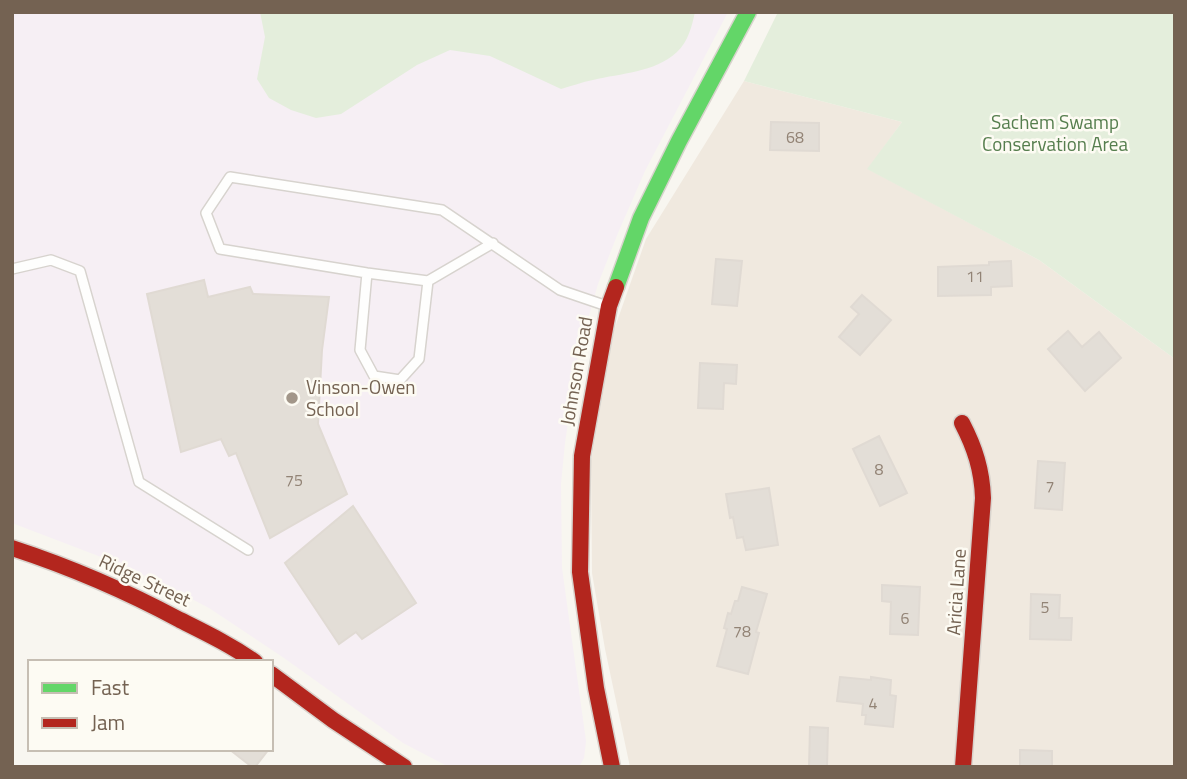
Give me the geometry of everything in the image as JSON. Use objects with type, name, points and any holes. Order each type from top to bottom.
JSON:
[{"type":"street","name":"Johnson Road","points":[[612,767],[596,688],[580,572],[582,456],[609,306],[641,218],[748,12]]},
{"type":"street","name":"Aricia Lane","points":[[962,423],[979,458],[983,498],[963,767]]},
{"type":"street","name":"Ridge Street","points":[[12,548],[143,599],[239,650],[252,660]]},
{"type":"street","points":[[273,675],[404,767]]},
{"type":"lane","points":[[493,243],[428,281],[220,249],[206,214],[230,177],[442,210],[493,243],[560,290],[609,306]]},
{"type":"lane","points":[[12,269],[51,260],[80,271],[139,482],[248,550]]},
{"type":"lane","points":[[368,273],[360,349],[374,376],[400,380],[419,359],[428,281]]},
{"type":"shaded area","name":"Vinson-Owen School","points":[[12,12],[728,12],[645,171],[598,284],[578,354],[561,484],[562,568],[586,741],[584,758],[579,767],[449,767],[403,743],[209,608],[122,565],[12,523]]},
{"type":"shaded area","points":[[744,81],[902,122],[868,169],[1039,260],[1175,359],[1175,767],[630,767],[592,573],[591,461],[614,330],[646,239]]},
{"type":"green space","points":[[260,12],[695,12],[689,34],[681,48],[668,59],[648,68],[561,89],[490,56],[450,50],[417,65],[341,114],[316,118],[291,110],[269,98],[257,79],[265,37]]},
{"type":"green space","name":"Sachem Swamp Conservation Area","points":[[778,12],[1175,12],[1175,359],[1039,260],[867,169],[902,122],[744,81]]},
{"type":"building","points":[[771,122],[819,123],[819,151],[770,150]]},
{"type":"building","points":[[716,259],[742,261],[737,306],[712,304]]},
{"type":"building","points":[[1011,261],[1012,286],[991,287],[991,295],[938,296],[938,267],[989,265],[989,262]]},
{"type":"building","points":[[204,280],[208,297],[250,287],[253,294],[329,297],[322,350],[318,424],[347,494],[270,538],[236,453],[229,456],[221,439],[181,452],[147,294]]},
{"type":"building","points":[[862,295],[891,320],[860,355],[839,337],[859,314],[851,307]]},
{"type":"building","points":[[1068,331],[1082,347],[1099,332],[1121,358],[1085,391],[1048,349]]},
{"type":"building","points":[[700,363],[737,365],[736,384],[724,383],[723,409],[698,408]]},
{"type":"building","points":[[879,436],[907,493],[880,506],[853,449]]},
{"type":"building","points":[[1038,461],[1065,463],[1062,510],[1035,508]]},
{"type":"building","points":[[769,488],[778,545],[746,550],[743,537],[737,538],[726,494]]},
{"type":"building","points":[[353,506],[416,603],[362,639],[356,632],[339,644],[285,563]]},
{"type":"building","points":[[882,585],[920,587],[918,635],[890,634],[891,602],[882,601]]},
{"type":"building","points":[[742,587],[767,594],[748,674],[717,666],[727,629],[724,628],[728,613],[731,614],[735,601],[738,601]]},
{"type":"building","points":[[1031,594],[1060,595],[1059,618],[1072,618],[1071,640],[1030,639]]},
{"type":"building","points":[[840,677],[891,680],[890,695],[896,696],[893,727],[865,724],[863,704],[837,701]]},
{"type":"building","points":[[810,727],[828,728],[827,767],[809,767]]},
{"type":"building","points":[[1020,750],[1052,751],[1052,767],[1020,767]]},
{"type":"building","points":[[232,751],[267,751],[255,767]]},
{"type":"traffic: fast","points":[[616,287],[641,218],[748,12]]},
{"type":"traffic: jam","points":[[612,767],[596,688],[580,572],[582,456],[609,306],[616,287]]},
{"type":"traffic: jam","points":[[962,423],[977,459],[983,498],[963,767]]},
{"type":"traffic: jam","points":[[12,548],[76,571],[139,599],[218,639],[252,660]]},
{"type":"traffic: jam","points":[[273,675],[333,720],[404,767]]},
{"type":"place","name":"Vinson-Owen School","points":[[292,398]]}]
